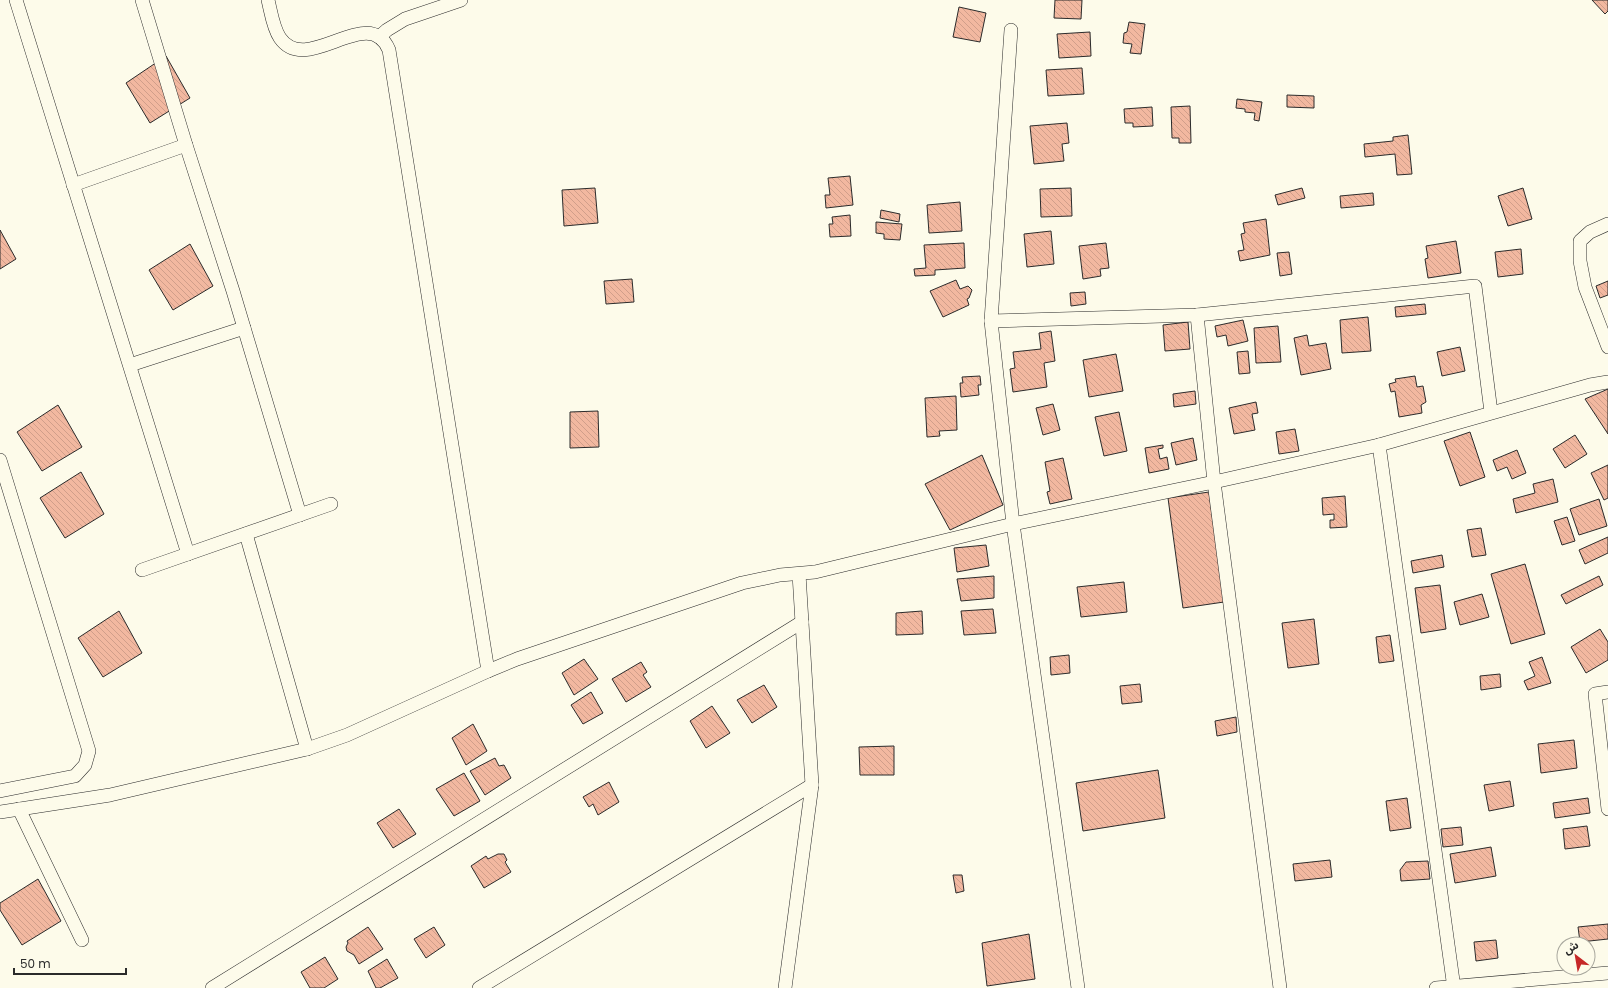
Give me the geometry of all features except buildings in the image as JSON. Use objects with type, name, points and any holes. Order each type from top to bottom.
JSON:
[{"type":"street","points":[[16,0],[72,185],[130,365],[188,554]]},
{"type":"street","points":[[142,0],[186,145],[231,283],[300,515]]},
{"type":"street","points":[[268,0],[280,38],[293,49],[305,50],[360,33],[370,33],[384,41],[388,50],[488,671]]},
{"type":"street","points":[[379,37],[387,30],[405,19],[461,0]]},
{"type":"street","points":[[1011,30],[991,321],[1013,524],[1078,988]]},
{"type":"street","points":[[72,185],[186,145]]},
{"type":"street","points":[[1608,224],[1590,232],[1580,241],[1580,261],[1585,287],[1608,347]]},
{"type":"street","points":[[991,321],[1197,315],[1475,286],[1491,412]]},
{"type":"street","points":[[1197,315],[1214,482],[1280,988]]},
{"type":"street","points":[[130,365],[244,328]]},
{"type":"street","points":[[0,812],[82,800],[139,789],[308,749],[353,733],[488,671],[742,583],[780,575],[799,574],[833,568],[1013,524],[1214,482],[1379,445],[1491,412],[1590,385],[1608,382]]},
{"type":"street","points":[[1379,445],[1454,987]]},
{"type":"street","points":[[0,460],[89,751],[85,765],[75,776],[0,791]]},
{"type":"street","points":[[142,570],[331,504]]},
{"type":"street","points":[[246,534],[308,749]]},
{"type":"street","points":[[785,988],[812,785],[799,574]]},
{"type":"street","points":[[212,988],[802,622]]},
{"type":"street","points":[[1608,692],[1595,694],[1608,809]]},
{"type":"street","points":[[479,988],[812,785]]},
{"type":"street","points":[[19,809],[82,940]]},
{"type":"street","points":[[1436,988],[1608,973]]}]
